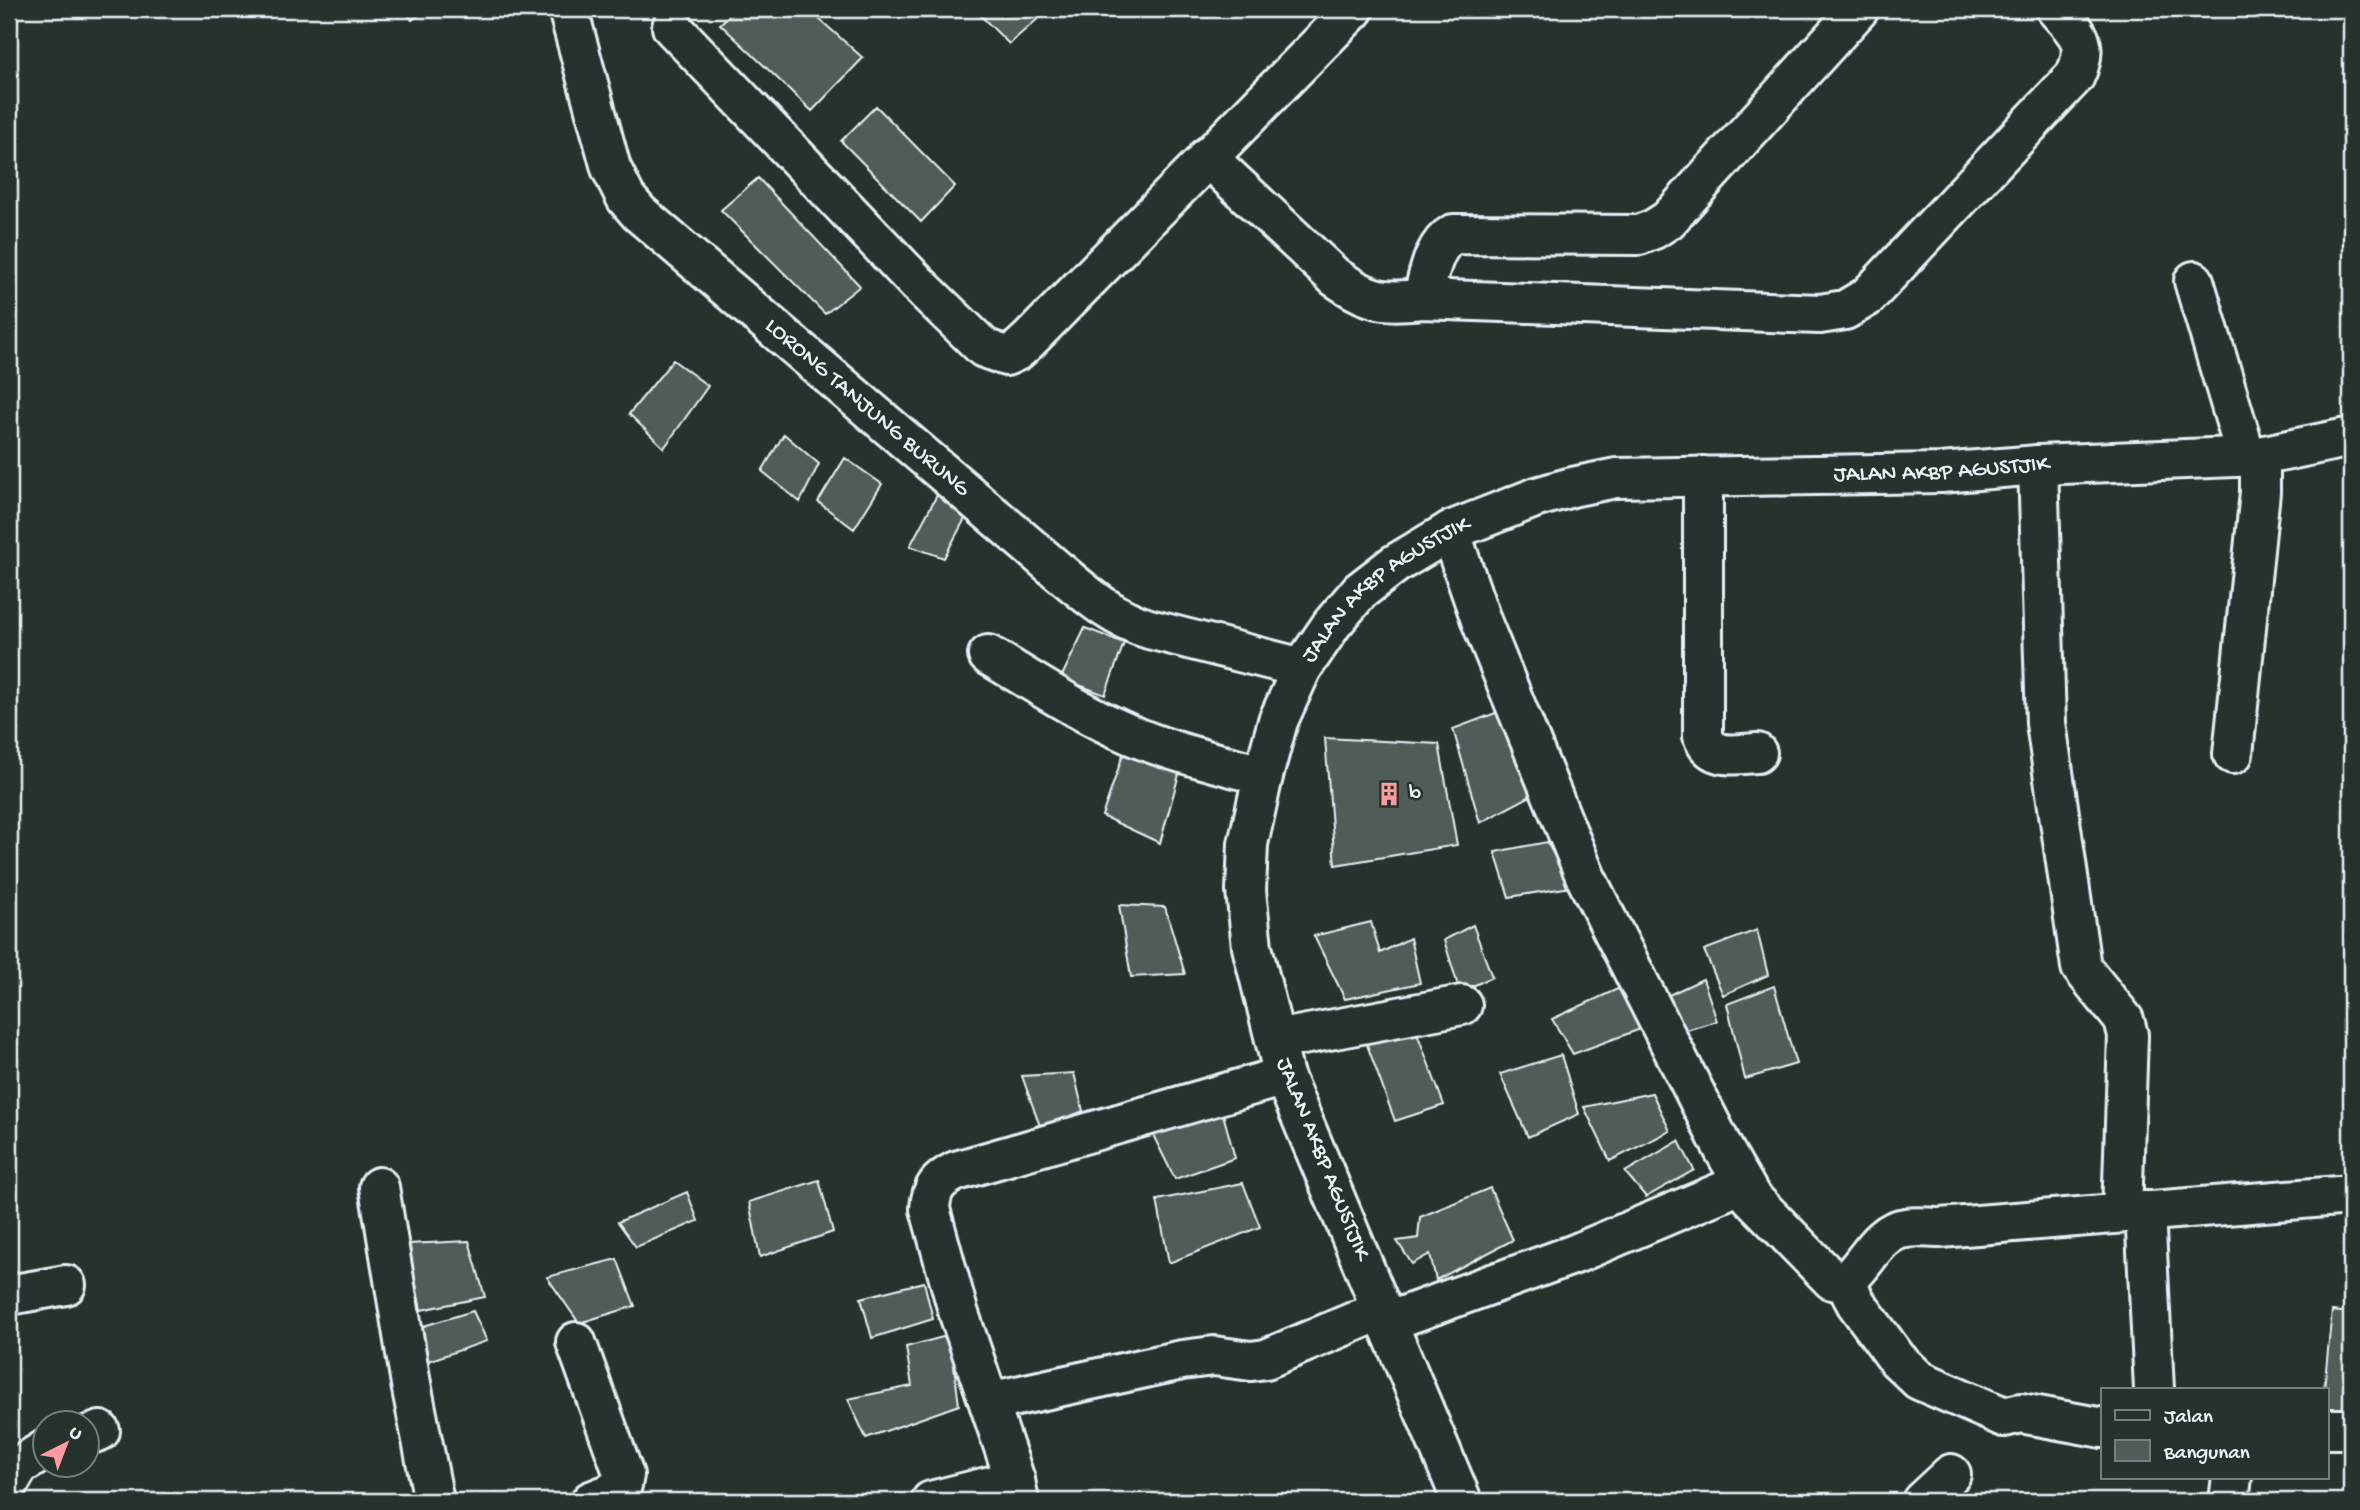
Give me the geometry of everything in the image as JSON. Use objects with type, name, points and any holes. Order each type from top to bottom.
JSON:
[{"type":"street","name":"LORONG TANJUNG BURUNG","points":[[568,9],[611,168],[626,198],[639,213],[1065,577],[1113,614],[1149,629],[1302,668]]},
{"type":"street","points":[[672,27],[917,283],[984,348],[1006,356],[1017,351],[1029,340],[1354,9]]},
{"type":"street","points":[[1207,157],[1335,276],[1354,290],[1388,303],[1422,299],[1821,314],[1845,310],[1867,297],[2075,76],[2083,53],[2081,43],[2072,27],[2056,9]]},
{"type":"street","points":[[1422,299],[1436,252],[1453,234],[1639,235],[1668,220],[1843,15]]},
{"type":"street","points":[[2194,281],[2253,456],[2260,492],[2233,754]]},
{"type":"street","name":"JALAN AKBP AGUSTJIK","points":[[1462,1501],[1280,1058],[1252,947],[1246,891],[1248,844],[1263,776],[1278,721],[1302,668],[1332,624],[1360,591],[1395,564],[1450,531],[1537,497],[1616,478],[1941,473],[2038,465],[2253,456],[2351,438]]},
{"type":"street","points":[[2038,465],[2046,723],[2080,961],[2084,972],[2127,1027],[2134,1212],[2154,1388]]},
{"type":"street","points":[[1703,476],[1703,736],[1706,745],[1721,754],[1758,753]]},
{"type":"street","points":[[1450,531],[1482,623],[1586,878],[1751,1197],[1832,1280],[1845,1282],[1887,1236],[1906,1228],[1940,1228],[2351,1195]]},
{"type":"street","points":[[988,655],[1084,712],[1128,734],[1172,751],[1263,776]]},
{"type":"street","points":[[931,1501],[1017,1490],[958,1311],[930,1209],[935,1185],[956,1171],[1280,1058],[1462,1005]]},
{"type":"street","points":[[989,1402],[1182,1360],[1214,1356],[1251,1361],[1266,1359],[1384,1316],[1575,1254],[1743,1183]]},
{"type":"street","points":[[379,1187],[411,1384],[434,1501]]},
{"type":"street","points":[[1845,1282],[1856,1303],[1891,1350],[1919,1380],[2004,1417],[2021,1413],[2101,1428]]},
{"type":"street","points":[[9,1296],[66,1286]]},
{"type":"street","points":[[576,1342],[624,1475],[622,1485],[609,1494],[590,1501]]},
{"type":"street","points":[[2328,1429],[2351,1429]]},
{"type":"street","points":[[9,1483],[19,1466],[32,1458]]},
{"type":"street","points":[[1922,1501],[1951,1474]]},
{"type":"street","points":[[2229,1501],[2232,1478]]},
{"type":"building","points":[[404,9],[427,9],[412,20]]},
{"type":"building","points":[[736,9],[808,9],[863,58],[812,111],[720,24]]},
{"type":"building","points":[[974,9],[1049,9],[1009,44]]},
{"type":"building","points":[[876,106],[955,186],[921,222],[841,141]]},
{"type":"building","points":[[758,178],[860,286],[825,314],[721,210]]},
{"type":"building","points":[[673,360],[708,386],[664,448],[629,414]]},
{"type":"building","points":[[784,434],[819,464],[800,502],[762,471]]},
{"type":"building","points":[[845,458],[882,484],[854,529],[818,502]]},
{"type":"building","points":[[937,495],[968,513],[944,558],[910,546]]},
{"type":"building","points":[[1085,628],[1124,643],[1105,695],[1061,678]]},
{"type":"building","name":"b","points":[[1501,711],[1538,792],[1480,823],[1453,729]]},
{"type":"building","name":"b","points":[[1325,738],[1439,744],[1457,845],[1335,865]]},
{"type":"building","points":[[1123,755],[1181,767],[1160,843],[1102,816]]},
{"type":"building","points":[[1547,842],[1571,887],[1509,897],[1495,852]]},
{"type":"building","points":[[1119,905],[1165,907],[1185,974],[1131,977]]},
{"type":"building","points":[[1371,922],[1380,953],[1410,938],[1420,983],[1345,999],[1314,936]]},
{"type":"building","points":[[1473,925],[1492,977],[1460,992],[1444,940]]},
{"type":"building","points":[[1757,930],[1768,975],[1723,995],[1704,950]]},
{"type":"building","points":[[1703,979],[1717,1021],[1673,1034],[1658,1000]]},
{"type":"building","points":[[1774,986],[1796,1064],[1745,1079],[1727,1004]]},
{"type":"building","points":[[1622,987],[1646,1027],[1573,1054],[1552,1019]]},
{"type":"building","points":[[1417,1033],[1444,1105],[1395,1121],[1366,1042]]},
{"type":"building","points":[[1561,1055],[1579,1114],[1528,1137],[1500,1074]]},
{"type":"building","points":[[1074,1073],[1083,1111],[1041,1129],[1022,1076]]},
{"type":"building","points":[[1652,1093],[1670,1131],[1610,1161],[1584,1107]]},
{"type":"building","points":[[1223,1114],[1235,1158],[1175,1179],[1151,1131]]},
{"type":"building","points":[[1679,1141],[1694,1170],[1646,1197],[1625,1172]]},
{"type":"building","points":[[819,1180],[833,1232],[760,1257],[749,1202]]},
{"type":"building","points":[[1243,1183],[1260,1227],[1169,1263],[1157,1200]]},
{"type":"building","points":[[1490,1188],[1513,1240],[1436,1280],[1430,1254],[1412,1264],[1397,1241],[1418,1238],[1420,1217]]},
{"type":"building","points":[[687,1192],[698,1221],[636,1247],[618,1222]]},
{"type":"building","points":[[469,1241],[485,1297],[421,1310],[408,1244]]},
{"type":"building","points":[[617,1259],[635,1306],[579,1323],[547,1277]]},
{"type":"building","points":[[924,1282],[933,1319],[872,1338],[861,1298]]},
{"type":"building","points":[[473,1311],[487,1341],[428,1361],[417,1328]]},
{"type":"building","points":[[2332,1311],[2351,1313],[2351,1422],[2328,1420],[2328,1388],[2324,1388]]},
{"type":"building","points":[[950,1335],[959,1405],[866,1438],[848,1399],[912,1386],[906,1347]]},
{"type":"place","name":"b","points":[[1389,794]]}]
